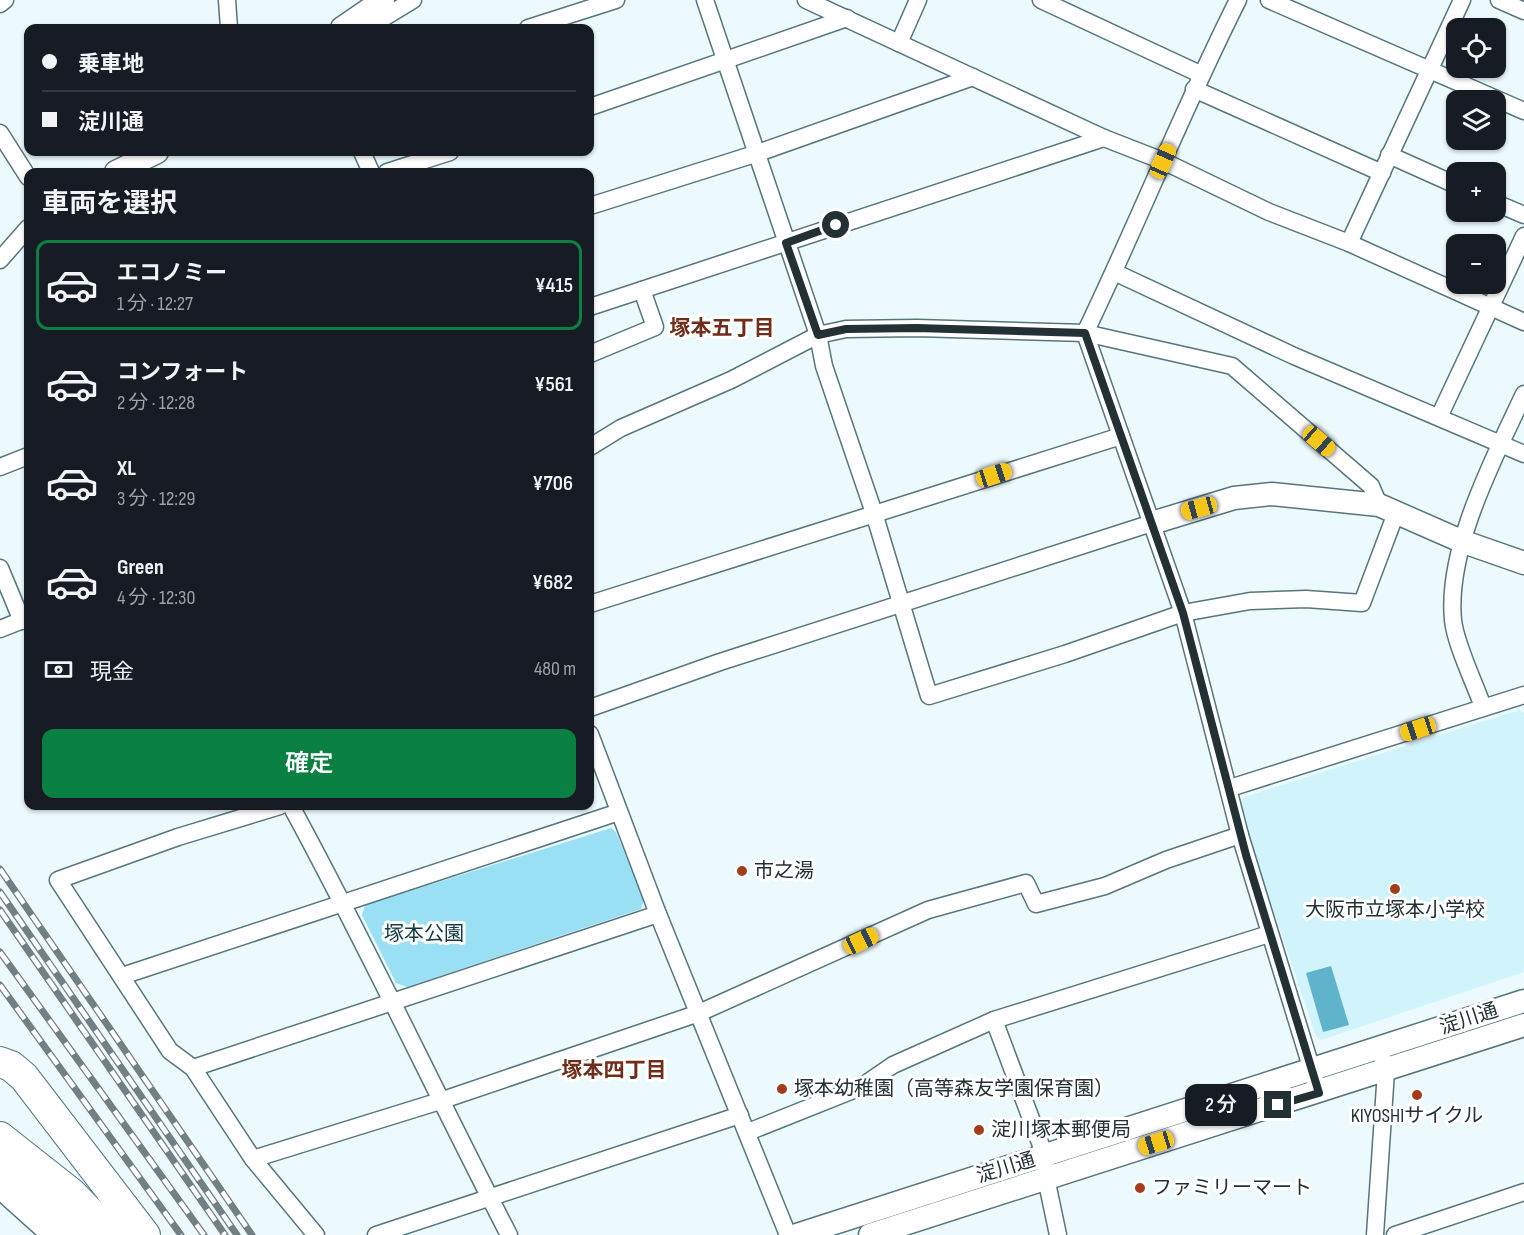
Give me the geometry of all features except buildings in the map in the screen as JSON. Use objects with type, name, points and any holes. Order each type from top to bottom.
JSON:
[{"type":"highway","points":[[0,1062],[11,1066],[24,1077],[145,1235]]},
{"type":"highway","points":[[0,1137],[71,1193],[112,1235]]},
{"type":"highway","points":[[8,1164],[79,1235]]},
{"type":"street","points":[[0,4],[5,0]]},
{"type":"street","points":[[227,0],[229,24]]},
{"type":"street","points":[[348,24],[383,0]]},
{"type":"street","points":[[374,24],[413,0]]},
{"type":"street","points":[[541,24],[616,0]]},
{"type":"street","points":[[705,0],[723,59],[758,153],[818,335],[824,366],[874,513],[929,696],[1065,654],[1183,613],[1250,601],[1306,599],[1362,603],[1388,509]]},
{"type":"street","points":[[806,0],[1104,138],[1163,161],[1269,212],[1349,243],[1524,322]]},
{"type":"street","points":[[899,43],[918,0]]},
{"type":"street","points":[[1041,0],[1197,82],[1382,173]]},
{"type":"street","points":[[1238,0],[1197,82],[1085,333],[1183,613],[1230,788],[1240,835],[1319,1093]]},
{"type":"street","points":[[1269,0],[1430,68],[1524,111]]},
{"type":"street","points":[[1349,243],[1462,0]]},
{"type":"street","points":[[1499,0],[1524,11]]},
{"type":"street","points":[[594,106],[723,59],[847,18]]},
{"type":"street","points":[[594,205],[758,153],[973,77]]},
{"type":"street","points":[[0,133],[24,171]]},
{"type":"street","points":[[594,306],[1104,138]]},
{"type":"street","points":[[1389,155],[1446,181]]},
{"type":"street","points":[[124,168],[149,156]]},
{"type":"street","points":[[400,168],[437,156]]},
{"type":"street","points":[[1506,207],[1524,215]]},
{"type":"street","points":[[0,260],[24,233]]},
{"type":"street","points":[[1439,417],[1524,236]]},
{"type":"street","points":[[1114,272],[1294,356],[1524,454]]},
{"type":"street","points":[[594,352],[655,327],[642,290]]},
{"type":"street","points":[[594,445],[621,428],[730,380],[818,335],[846,329],[917,328],[1085,333],[1232,366],[1371,486],[1388,509]]},
{"type":"street","points":[[1483,707],[1453,623],[1461,541],[1524,394]]},
{"type":"street","points":[[594,603],[1121,436]]},
{"type":"street","points":[[0,467],[24,458]]},
{"type":"street","points":[[594,707],[720,662],[1234,498],[1272,494],[1388,509],[1461,541],[1524,563]]},
{"type":"street","points":[[0,568],[24,617]]},
{"type":"street","points":[[0,629],[24,619]]},
{"type":"street","points":[[1230,788],[1524,695]]},
{"type":"street","points":[[594,745],[658,914],[788,1235]]},
{"type":"street","points":[[267,810],[178,837],[58,880],[170,1051],[193,1068],[253,1159],[316,1235]]},
{"type":"street","points":[[293,810],[344,903],[440,1101],[509,1235]]},
{"type":"street","points":[[122,976],[619,812]]},
{"type":"street","points":[[253,1159],[440,1101],[699,1013],[928,910],[1026,883],[1036,904],[1105,886],[1166,860],[1240,835]]},
{"type":"street","points":[[193,1068],[658,914]]},
{"type":"street","points":[[747,1132],[861,1087],[893,1065],[994,1020],[1269,934]]},
{"type":"street","name":"淀川通","points":[[870,1235],[1312,1069],[1381,1049],[1524,1001]]},
{"type":"street","points":[[994,1020],[1046,1167],[1058,1235]]},
{"type":"street","name":"淀川通","points":[[797,1235],[1319,1093],[1524,1025]]},
{"type":"street","points":[[1375,1235],[1386,1071],[1381,1049]]},
{"type":"street","points":[[375,1235],[740,1115]]},
{"type":"street","points":[[0,1191],[49,1235]]},
{"type":"street","points":[[1395,1235],[1524,1192]]},
{"type":"shaded area","name":"大阪市立塚本小学校","points":[[1519,710],[1524,713],[1524,972],[1321,1040],[1316,1036],[1238,806],[1244,797]]},
{"type":"shaded area","points":[[1331,966],[1349,1025],[1323,1032],[1306,973]]},
{"type":"green space","name":"塚本公園","points":[[611,828],[616,832],[644,900],[641,909],[407,987],[396,983],[362,915],[365,905]]},
{"type":"railway","points":[[0,869],[252,1235]]},
{"type":"railway","points":[[0,892],[237,1235]]},
{"type":"railway","points":[[0,910],[225,1235]]},
{"type":"railway","points":[[0,952],[204,1235]]},
{"type":"railway","points":[[0,985],[181,1235]]},
{"type":"place","name":"市之湯","points":[[742,871]]},
{"type":"place","name":"大阪市立塚本小学校","points":[[1395,889]]},
{"type":"place","name":"塚本幼稚園（高等森友学園保育園）","points":[[782,1089]]},
{"type":"place","name":"KIYOSHIサイクル","points":[[1417,1095]]},
{"type":"place","name":"淀川塚本郵便局","points":[[979,1130]]},
{"type":"place","name":"ファミリーマート","points":[[1140,1188]]},
{"type":"district","name":"塚本五丁目","points":[[722,328]]},
{"type":"district","name":"塚本四丁目","points":[[614,1070]]},
{"type":"route","points":[[836,225],[786,243],[818,335],[846,329],[917,328],[1085,333],[1183,613],[1230,788],[1240,835],[1319,1093],[1278,1105]]}]
